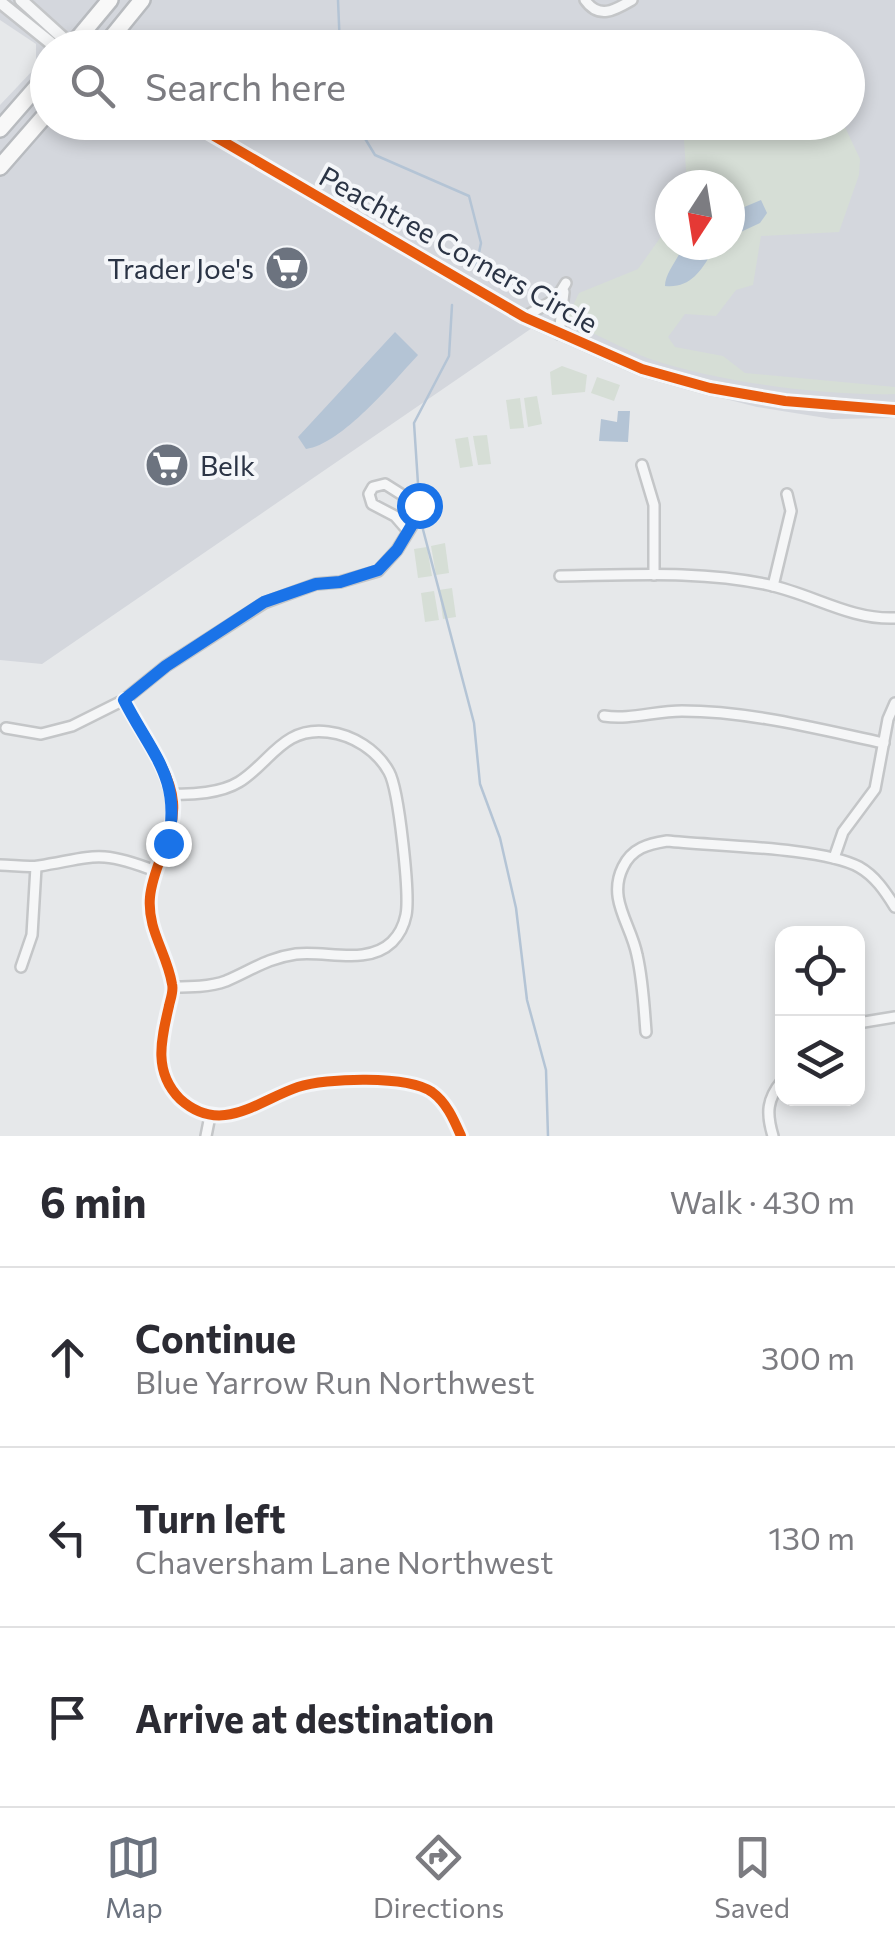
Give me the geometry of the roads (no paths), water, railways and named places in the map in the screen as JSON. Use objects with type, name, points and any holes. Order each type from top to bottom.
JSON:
[{"type":"highway","points":[[83,30],[110,0]]},
{"type":"highway","points":[[117,30],[142,0]]},
{"type":"highway","points":[[0,130],[30,95]]},
{"type":"highway","points":[[0,166],[30,132]]},
{"type":"street","points":[[21,0],[51,30]]},
{"type":"street","points":[[585,0],[590,7],[606,13],[632,0]]},
{"type":"street","points":[[0,2],[42,30]]},
{"type":"street","name":"Peachtree Corners Circle","points":[[221,140],[542,326],[642,369],[710,388],[785,401],[895,410]]},
{"type":"street","points":[[542,326],[566,282],[559,334]]},
{"type":"street","points":[[524,316],[556,299]]},
{"type":"street","points":[[642,465],[654,505],[654,574]]},
{"type":"street","points":[[6,728],[42,734],[58,732],[124,700],[166,666],[264,602],[316,584],[340,582],[378,570],[397,550],[422,508],[385,484],[373,487],[369,494],[372,504],[395,516],[408,531]]},
{"type":"street","points":[[773,586],[791,512],[787,494]]},
{"type":"street","points":[[560,576],[654,574],[773,586],[857,616],[895,618]]},
{"type":"street","points":[[124,700],[163,769],[172,794],[171,826],[150,898],[151,926],[174,987],[161,1043],[163,1072],[180,1099],[210,1116],[242,1115],[278,1095],[319,1081],[408,1083],[422,1087],[443,1103],[461,1136]]},
{"type":"street","points":[[834,858],[843,832],[875,788],[895,702]]},
{"type":"street","points":[[604,716],[620,719],[678,711],[731,714],[884,743]]},
{"type":"street","points":[[172,794],[236,784],[281,743],[308,733],[326,732],[355,740],[382,761],[391,776],[397,799],[407,911],[392,942],[373,953],[280,956],[225,981],[174,987]]},
{"type":"street","points":[[646,1032],[637,951],[616,895],[620,872],[635,851],[646,844],[667,841],[834,858],[861,868],[875,879],[895,907]]},
{"type":"street","points":[[0,864],[36,867],[96,855],[130,861],[155,872]]},
{"type":"street","points":[[21,968],[32,935],[36,867]]},
{"type":"street","points":[[865,1021],[895,1017]]},
{"type":"street","points":[[773,1136],[767,1107],[775,1090]]},
{"type":"street","points":[[206,1136],[210,1116]]},
{"type":"water","points":[[761,200],[767,213],[760,223],[745,230],[745,207]]},
{"type":"water","points":[[675,260],[707,260],[683,284],[665,286]]},
{"type":"water","points":[[395,332],[418,355],[351,424],[320,445],[306,449],[298,437]]},
{"type":"water","points":[[618,411],[630,411],[628,442],[599,441],[601,419],[617,422]]},
{"type":"waterway","points":[[338,0],[339,30]]},
{"type":"waterway","points":[[366,140],[375,155],[469,196],[481,243],[476,267]]},
{"type":"waterway","points":[[419,499],[414,423],[449,356],[452,305]]},
{"type":"waterway","points":[[421,522],[474,723],[480,784],[500,838],[516,908],[527,1000],[546,1070],[548,1136]]},
{"type":"place","name":"Trader Joe's","points":[[287,268]]},
{"type":"place","name":"Belk","points":[[167,465]]}]
